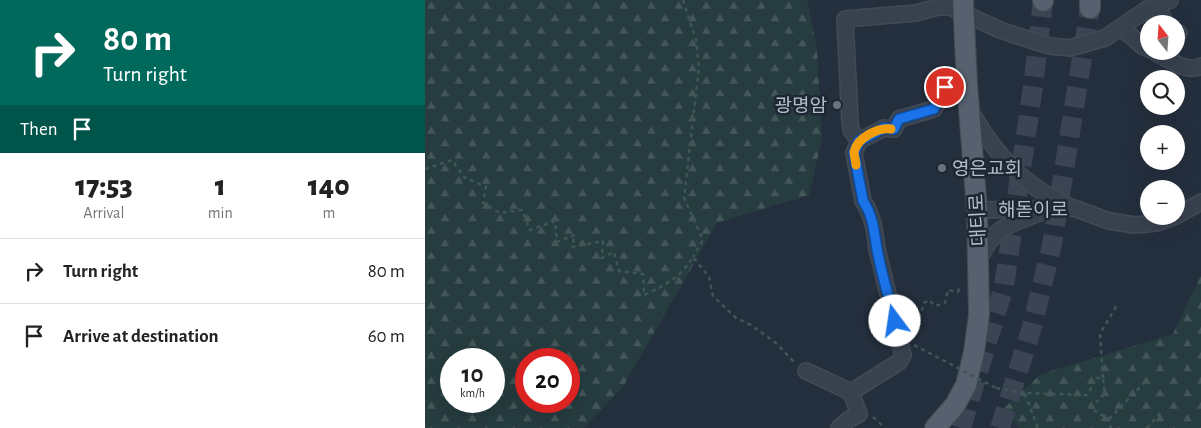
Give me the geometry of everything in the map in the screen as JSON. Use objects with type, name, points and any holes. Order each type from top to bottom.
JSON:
[{"type":"main road","name":"대티로","points":[[935,428],[955,405],[966,385],[974,352],[979,315],[977,210],[967,84],[964,7]]},
{"type":"street","points":[[859,141],[851,130],[850,122],[845,18],[916,13],[938,7],[964,7],[1008,33],[1059,48],[1076,47],[1100,40],[1122,28],[1149,8],[1164,2],[1165,15]]},
{"type":"street","points":[[1122,28],[1140,43]]},
{"type":"street","points":[[1168,60],[1193,69],[1201,66]]},
{"type":"street","points":[[851,392],[899,362],[903,355],[877,248],[875,230],[863,201],[854,153],[859,141],[884,128],[894,129],[899,119],[934,109],[945,87],[967,84]]},
{"type":"street","points":[[969,108],[984,135],[1011,166],[1038,189],[1074,208]]},
{"type":"street","name":"해돋이로","points":[[1185,211],[1201,202]]},
{"type":"street","points":[[979,265],[986,244],[1001,229],[1017,220],[1052,208]]},
{"type":"street","name":"해돋이로","points":[[977,210],[1074,208],[1109,221],[1140,225]]},
{"type":"street","points":[[800,367],[851,392],[859,414],[839,428]]},
{"type":"path","points":[[425,169],[452,160],[464,177],[486,187],[483,203],[500,213],[521,210],[530,230],[555,221],[557,242],[575,234],[572,247],[603,241],[602,258],[614,252],[619,270],[643,274],[644,296],[669,283],[688,265],[703,240],[684,198],[699,67],[695,40],[683,0]]},
{"type":"path","points":[[693,257],[709,277],[713,296],[736,318],[751,325],[776,343],[800,367]]},
{"type":"path","points":[[916,331],[924,303],[929,300],[935,306],[945,303],[948,290],[958,292],[964,274],[979,265]]},
{"type":"path","points":[[1111,428],[1109,419],[1089,408],[1105,394],[1100,334],[1117,305]]},
{"type":"path","points":[[914,345],[996,388],[1025,393],[1087,395],[1092,387],[1094,378],[1103,378]]},
{"type":"path","points":[[1109,419],[1145,382]]},
{"type":"path","points":[[1025,393],[1038,428]]},
{"type":"path","points":[[1147,428],[1163,410]]},
{"type":"green space","points":[[425,0],[807,0],[817,48],[822,139],[809,195],[717,223],[623,387],[583,428],[425,428]]},
{"type":"green space","points":[[1201,275],[1201,428],[1019,428],[1004,408],[1041,374],[1173,334]]},
{"type":"tunnel","points":[[961,428],[1004,286],[1033,87],[1043,1]]},
{"type":"tunnel","points":[[1000,428],[1031,330],[1052,245],[1090,8]]},
{"type":"slow traffic","points":[[856,165],[854,153],[859,141],[884,128],[891,129]]},
{"type":"place","name":"광명암","points":[[837,105]]},
{"type":"place","name":"영은교회","points":[[942,168]]},
{"type":"route","points":[[895,321],[877,248],[875,230],[863,201],[854,153],[859,141],[884,128],[894,129],[899,119],[934,109],[945,87]]}]
